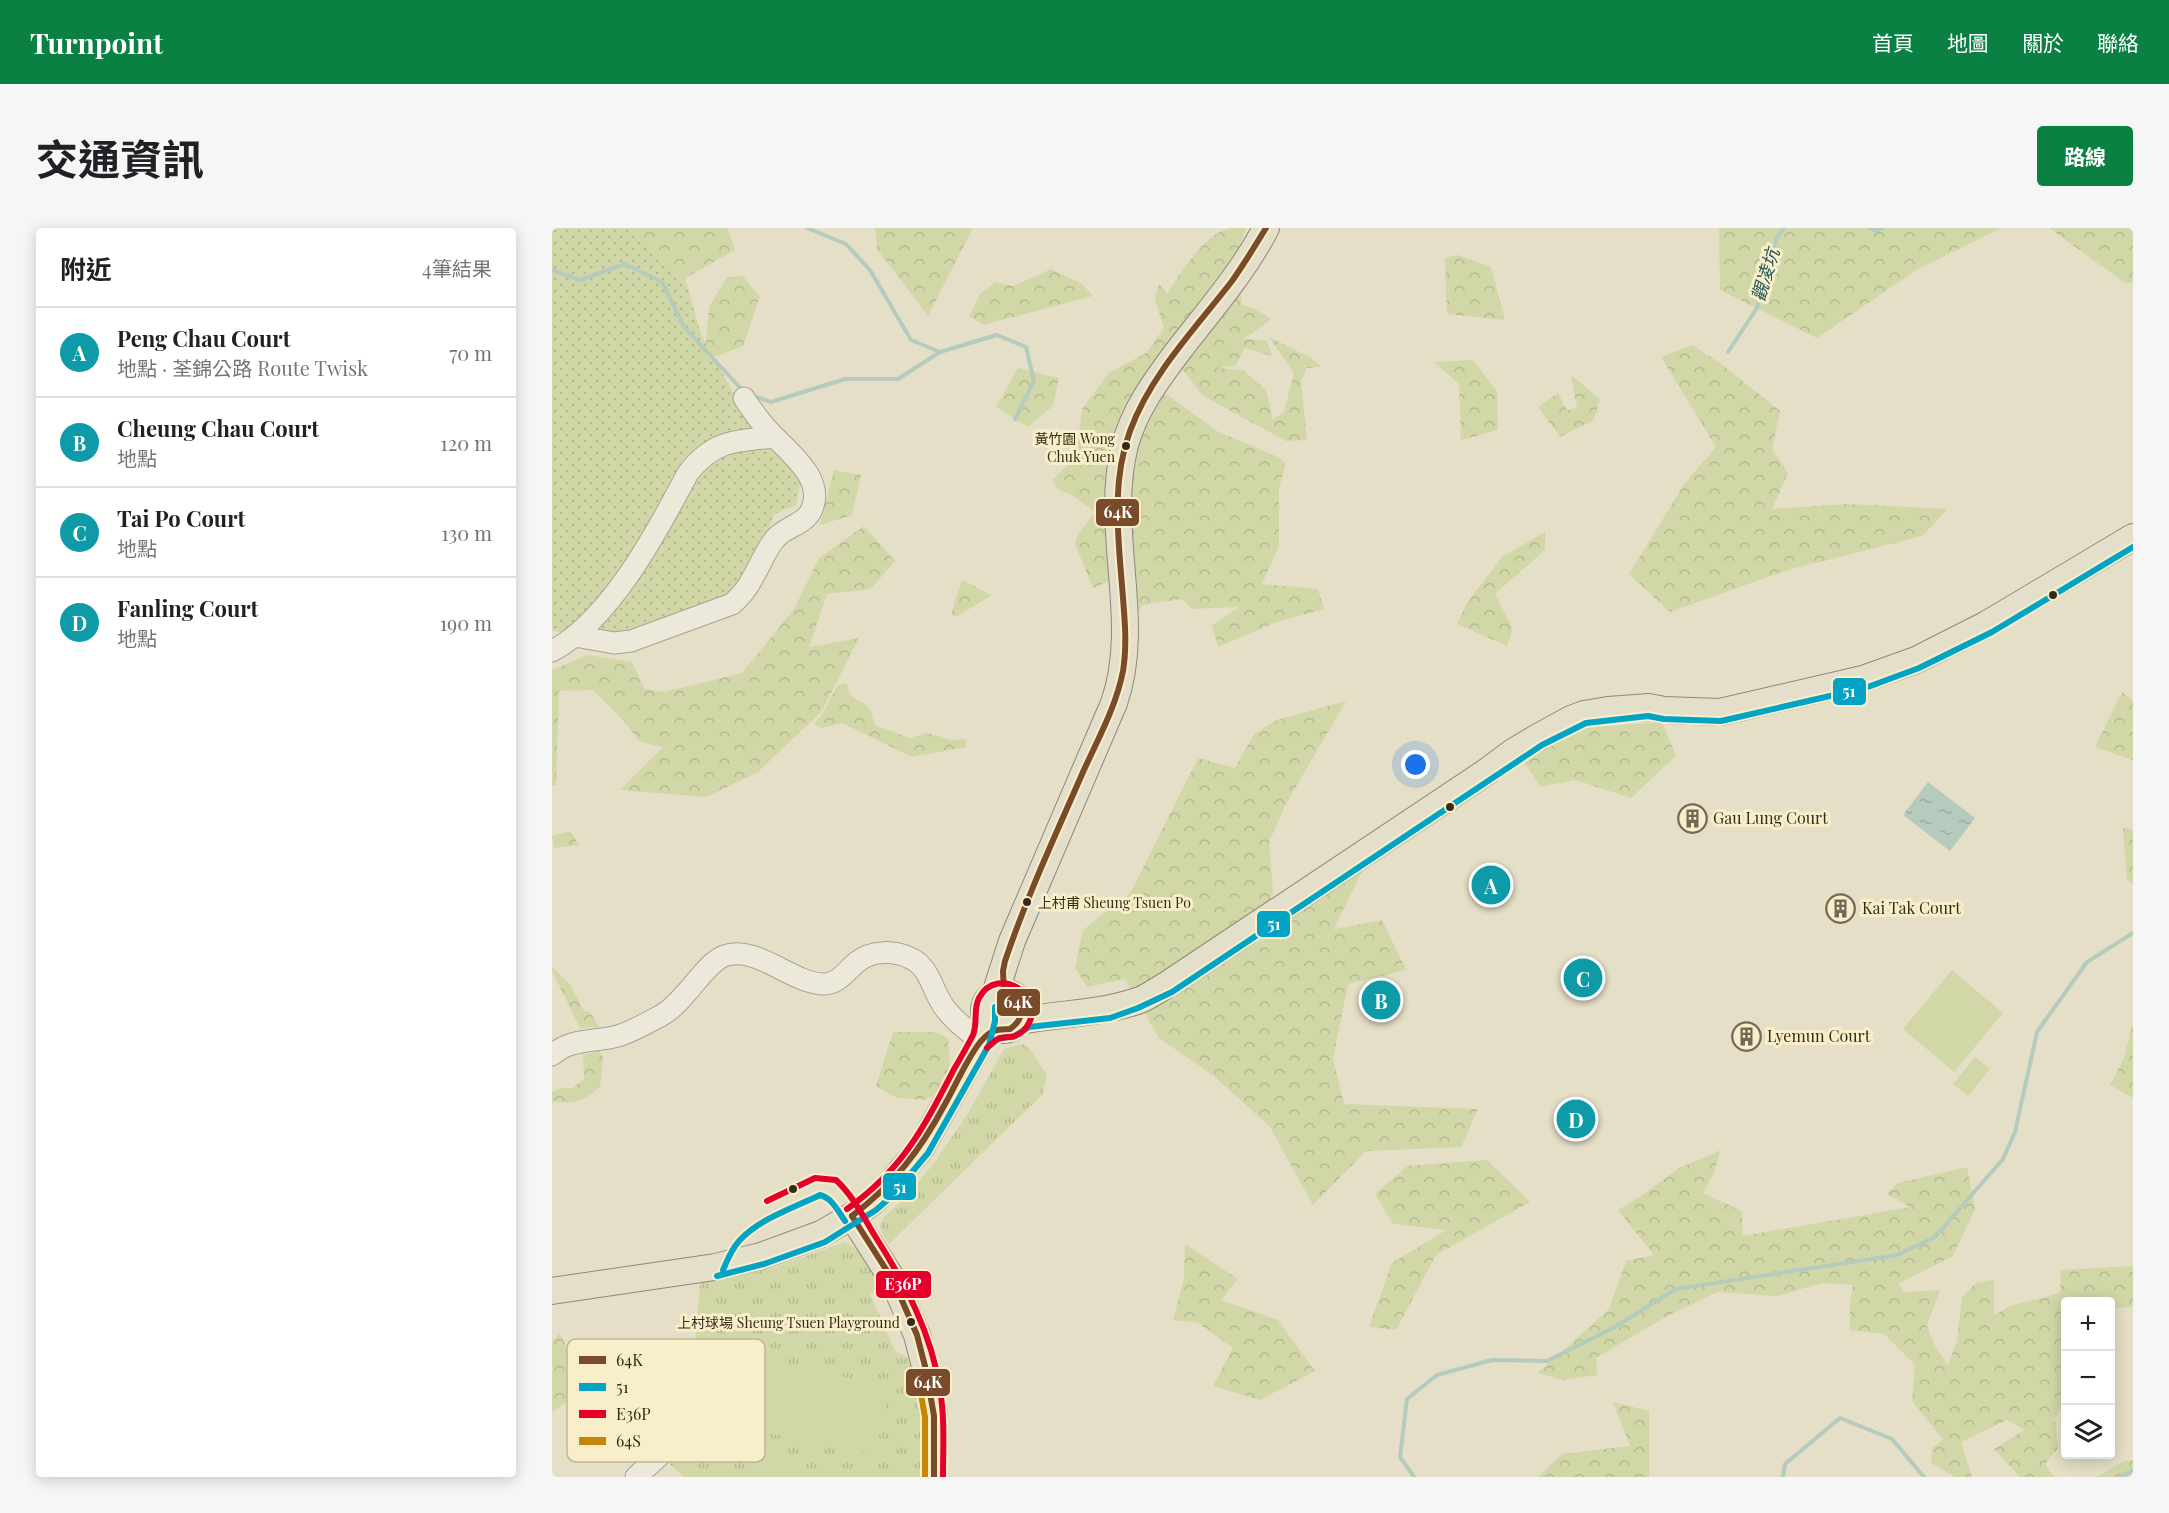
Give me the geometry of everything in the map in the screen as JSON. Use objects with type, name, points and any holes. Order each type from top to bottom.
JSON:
[{"type":"main road","points":[[988,1030],[1010,1029],[1015,1000],[1012,941],[1114,703],[1123,672],[1125,635],[1117,501],[1120,468],[1130,431],[1154,384],[1248,259],[1266,228]]},
{"type":"main road","points":[[552,1291],[732,1263],[761,1256],[821,1234],[871,1203],[921,1148],[988,1030],[985,1005],[1015,1000],[1099,1011],[1141,999],[1168,984],[1499,764],[1513,752],[1571,718],[1596,712],[1649,707],[1664,710],[1720,712],[1863,679],[1916,660],[1987,624],[2133,537]]},
{"type":"main road","points":[[852,1216],[894,1282],[917,1335],[934,1416],[934,1477]]},
{"type":"street","points":[[575,636],[614,644],[631,641],[732,604],[744,593],[772,542],[779,534],[807,517],[812,510],[814,492],[804,466],[774,436],[744,398]]},
{"type":"street","points":[[552,651],[588,626],[636,563],[688,473],[698,461],[718,446],[774,436]]},
{"type":"street","points":[[552,1055],[569,1044],[621,1035],[665,1013],[690,991],[714,962],[730,955],[766,961],[801,979],[824,984],[839,979],[855,963],[870,954],[885,952],[904,956],[916,961],[924,968],[946,1010],[965,1029],[988,1030]]},
{"type":"street","points":[[636,1477],[652,1462]]},
{"type":"green space","points":[[552,228],[635,228],[685,278],[701,334],[746,416],[801,479],[796,505],[774,514],[759,558],[728,598],[602,643],[552,630]]},
{"type":"green space","points":[[635,228],[727,228],[735,250],[685,278]]},
{"type":"green space","points":[[875,228],[973,228],[928,316],[877,249]]},
{"type":"green space","points":[[1231,228],[1246,228],[1238,250],[1209,290],[1172,351],[1147,380],[1217,431],[1278,457],[1286,463],[1279,488],[1279,546],[1262,584],[1318,589],[1324,609],[1277,622],[1218,647],[1212,625],[1239,607],[1191,609],[1182,599],[1142,605],[1133,623],[1110,581],[1093,588],[1075,544],[1078,535],[1095,512],[1072,495],[1059,490],[1052,480],[1076,457],[1082,409],[1109,373],[1146,353],[1164,328],[1155,299],[1159,284],[1167,294],[1186,265],[1203,245],[1212,237]]},
{"type":"green space","points":[[1719,228],[2001,228],[1918,269],[1817,338],[1720,290]]},
{"type":"green space","points":[[2049,228],[2133,228],[2133,283],[2125,283]]},
{"type":"green space","points":[[1458,255],[1491,267],[1505,320],[1447,314],[1445,258]]},
{"type":"green space","points":[[1051,269],[1082,284],[1093,296],[983,325],[969,316],[980,294],[995,282],[1014,286]]},
{"type":"green space","points":[[743,276],[760,297],[743,346],[704,361],[709,307],[727,277]]},
{"type":"green space","points":[[1239,286],[1242,305],[1253,308],[1271,319],[1250,335],[1242,338],[1267,341],[1272,356],[1245,348],[1235,366],[1215,368],[1243,370],[1266,390],[1273,420],[1284,411],[1294,373],[1269,337],[1311,358],[1322,367],[1306,368],[1301,381],[1307,440],[1286,441],[1203,396],[1182,369],[1194,346]]},
{"type":"green space","points":[[1692,345],[1720,363],[1780,411],[1772,449],[1788,473],[1772,509],[1847,504],[1948,509],[1922,536],[1788,570],[1670,612],[1629,574],[1685,483],[1716,447],[1661,357]]},
{"type":"green space","points":[[1473,360],[1497,391],[1498,430],[1461,440],[1459,384],[1434,362]]},
{"type":"green space","points":[[1018,368],[1059,378],[1053,406],[1028,427],[996,407]]},
{"type":"green space","points":[[1571,375],[1600,399],[1594,420],[1560,437],[1538,407],[1558,393],[1567,410],[1577,408]]},
{"type":"green space","points":[[834,470],[861,475],[852,515],[820,525]]},
{"type":"green space","points":[[864,526],[895,561],[871,589],[827,594],[809,647],[859,638],[822,711],[758,772],[707,797],[620,790],[663,747],[640,742],[623,720],[593,690],[559,691],[556,785],[552,785],[552,670],[587,655],[632,662],[645,689],[664,692],[742,673],[794,609],[819,558]]},
{"type":"green space","points":[[1545,532],[1545,550],[1495,594],[1513,629],[1507,646],[1457,624],[1467,603],[1502,557]]},
{"type":"green space","points":[[962,580],[992,595],[956,617],[951,614]]},
{"type":"green space","points":[[847,684],[851,694],[870,710],[875,725],[910,738],[927,733],[951,740],[965,739],[966,747],[912,757],[842,723],[822,728],[814,724],[838,685]]},
{"type":"green space","points":[[2122,692],[2133,701],[2133,760],[2095,747]]},
{"type":"green space","points":[[1346,701],[1286,804],[1269,842],[1273,892],[1256,944],[1270,935],[1298,907],[1365,865],[1334,929],[1382,920],[1406,970],[1348,984],[1333,1059],[1344,1104],[1478,1109],[1461,1147],[1366,1151],[1313,1205],[1270,1127],[1215,1077],[1159,1038],[1125,979],[1087,987],[1075,968],[1083,930],[1131,892],[1198,758],[1235,768],[1254,734],[1277,720]]},
{"type":"green space","points":[[1662,722],[1676,756],[1631,798],[1575,780],[1541,787],[1523,761],[1577,728]]},
{"type":"green space","points":[[2123,828],[2133,829],[2133,885],[2127,879]]},
{"type":"green space","points":[[570,831],[579,845],[554,848],[552,836]]},
{"type":"green space","points":[[552,967],[569,983],[584,1011],[590,1012],[599,1027],[580,1028]]},
{"type":"green space","points":[[1952,970],[2003,1013],[1954,1072],[1903,1029]]},
{"type":"green space","points":[[1001,1004],[1009,1004],[1014,1009],[1012,1020],[1001,1022],[996,1017],[996,1009]]},
{"type":"green space","points":[[2133,1022],[2133,1098],[2110,1085],[2124,1058]]},
{"type":"green space","points":[[893,1032],[935,1032],[948,1038],[951,1078],[939,1093],[925,1100],[897,1098],[876,1086]]},
{"type":"green space","points":[[1022,1044],[1029,1048],[1047,1075],[1042,1095],[889,1244],[882,1234],[880,1225],[885,1216],[907,1196],[934,1163],[967,1115],[1004,1049]]},
{"type":"green space","points":[[599,1051],[603,1057],[600,1087],[579,1101],[552,1103],[552,1092],[560,1088],[573,1088],[584,1079],[583,1055]]},
{"type":"green space","points":[[1975,1057],[1990,1069],[1968,1096],[1953,1084]]},
{"type":"green space","points":[[1721,1150],[1714,1173],[1703,1193],[1742,1211],[1743,1236],[1910,1207],[1887,1194],[1897,1183],[1967,1167],[1975,1209],[1953,1256],[1898,1284],[1904,1292],[1940,1290],[1927,1326],[1936,1348],[1948,1365],[1957,1341],[1962,1297],[1976,1283],[1994,1280],[1994,1316],[2009,1306],[2060,1293],[2061,1270],[2133,1266],[2133,1307],[2115,1308],[2115,1297],[2061,1297],[2061,1408],[2055,1418],[2058,1448],[2045,1464],[2054,1477],[2020,1477],[1994,1449],[2024,1430],[2007,1420],[1961,1442],[1972,1477],[1955,1477],[1931,1463],[1932,1448],[1943,1440],[1912,1401],[1915,1365],[1884,1334],[1850,1330],[1853,1285],[1822,1283],[1777,1296],[1717,1292],[1662,1319],[1596,1358],[1597,1375],[1563,1380],[1538,1373],[1609,1309],[1626,1261],[1654,1255],[1618,1210],[1679,1168]]},
{"type":"green space","points":[[1487,1160],[1530,1202],[1436,1255],[1396,1330],[1369,1327],[1392,1263],[1446,1230],[1393,1224],[1375,1194],[1407,1166]]},
{"type":"green space","points":[[845,1242],[872,1266],[886,1285],[870,1294],[895,1351],[912,1359],[920,1388],[925,1477],[684,1477],[667,1462],[765,1462],[765,1339],[695,1339],[700,1283],[770,1269]]},
{"type":"green space","points":[[1185,1244],[1238,1279],[1221,1300],[1278,1320],[1315,1371],[1260,1400],[1213,1386],[1233,1348],[1198,1323],[1173,1320],[1184,1278]]},
{"type":"green space","points":[[560,1333],[567,1348],[567,1402],[552,1412],[552,1342]]},
{"type":"green space","points":[[767,1361],[890,1386],[875,1455],[765,1432]]},
{"type":"green space","points":[[1613,1402],[1649,1411],[1649,1477],[1538,1477],[1562,1454],[1630,1446]]},
{"type":"green space","points":[[765,1460],[812,1469],[810,1477],[760,1477]]},
{"type":"green space","points":[[2133,1460],[2133,1477],[2096,1477],[2124,1461]]},
{"type":"water","points":[[1928,782],[1975,818],[1950,851],[1903,815]]},
{"type":"waterway","points":[[807,228],[846,244],[870,270],[911,340],[940,352]]},
{"type":"waterway","name":"觀凌坑","points":[[1728,352],[1757,308],[1777,237],[1784,228]]},
{"type":"waterway","points":[[1870,228],[1876,231],[1882,228]]},
{"type":"waterway","points":[[552,270],[580,280],[625,264],[662,282],[684,327],[744,392]]},
{"type":"waterway","points":[[753,396],[771,402],[845,379],[898,379],[940,352],[997,335],[1026,347],[1034,381],[1015,419]]},
{"type":"waterway","points":[[1414,1477],[1400,1457],[1407,1399],[1437,1375],[1492,1360],[1547,1361],[1613,1328],[1676,1289],[1897,1255],[1935,1237],[2003,1159],[2015,1132],[2037,1032],[2087,962],[2133,933]]},
{"type":"waterway","points":[[1783,1477],[1785,1464],[1840,1418],[1892,1439],[1924,1477]]},
{"type":"waterway","points":[[2120,1477],[2133,1470]]},
{"type":"transit line","name":"64K","points":[[852,1216],[881,1192],[916,1152],[982,1040],[995,1031],[1010,1029],[1019,1019],[1021,1014],[1019,1004],[1016,999],[1004,992],[1005,961],[1042,865],[1111,710],[1123,671],[1125,634],[1118,535],[1118,493],[1124,451],[1130,431],[1139,410],[1162,371],[1232,281],[1266,228]]},
{"type":"transit line","name":"51","points":[[987,1048],[999,1038],[1013,1037],[1029,1027],[1110,1018],[1172,992],[1542,745],[1586,723],[1648,716],[1664,719],[1721,721],[1865,688],[1919,668],[1992,632],[2133,547]]},
{"type":"transit line","name":"E36P","points":[[847,1209],[883,1179],[921,1130],[973,1035],[979,998],[988,988],[998,983],[1009,984],[1019,989],[1027,997],[1031,1007],[1031,1018],[1020,1033],[998,1039],[987,1048]]},
{"type":"transit line","name":"51","points":[[717,1276],[764,1264],[825,1242],[876,1210],[892,1196],[928,1153],[989,1045],[995,1021],[995,1007]]},
{"type":"transit line","name":"E36P","points":[[767,1201],[815,1178],[836,1180],[857,1206],[907,1291],[931,1349],[942,1401],[943,1477]]},
{"type":"transit line","name":"51","points":[[723,1270],[739,1241],[756,1226],[820,1195],[831,1202],[845,1221]]},
{"type":"transit line","name":"64K","points":[[852,1216],[894,1282],[917,1335],[934,1416],[934,1477]]},
{"type":"transit line","name":"64S","points":[[917,1372],[925,1417],[925,1477]]},
{"type":"place","name":"黃竹園 Wong Chuk Yuen","points":[[1126,446]]},
{"type":"place","name":"Gau Lung Court","points":[[1692,818]]},
{"type":"place","name":"Peng Chau Court","points":[[1491,885]]},
{"type":"place","name":"上村甫 Sheung Tsuen Po","points":[[1027,902]]},
{"type":"place","name":"Kai Tak Court","points":[[1841,908]]},
{"type":"place","name":"Tai Po Court","points":[[1583,978]]},
{"type":"place","name":"Cheung Chau Court","points":[[1381,1000]]},
{"type":"place","name":"Lyemun Court","points":[[1746,1036]]},
{"type":"place","name":"Fanling Court","points":[[1576,1119]]},
{"type":"place","name":"上村球場 Sheung Tsuen Playground","points":[[911,1322]]}]
